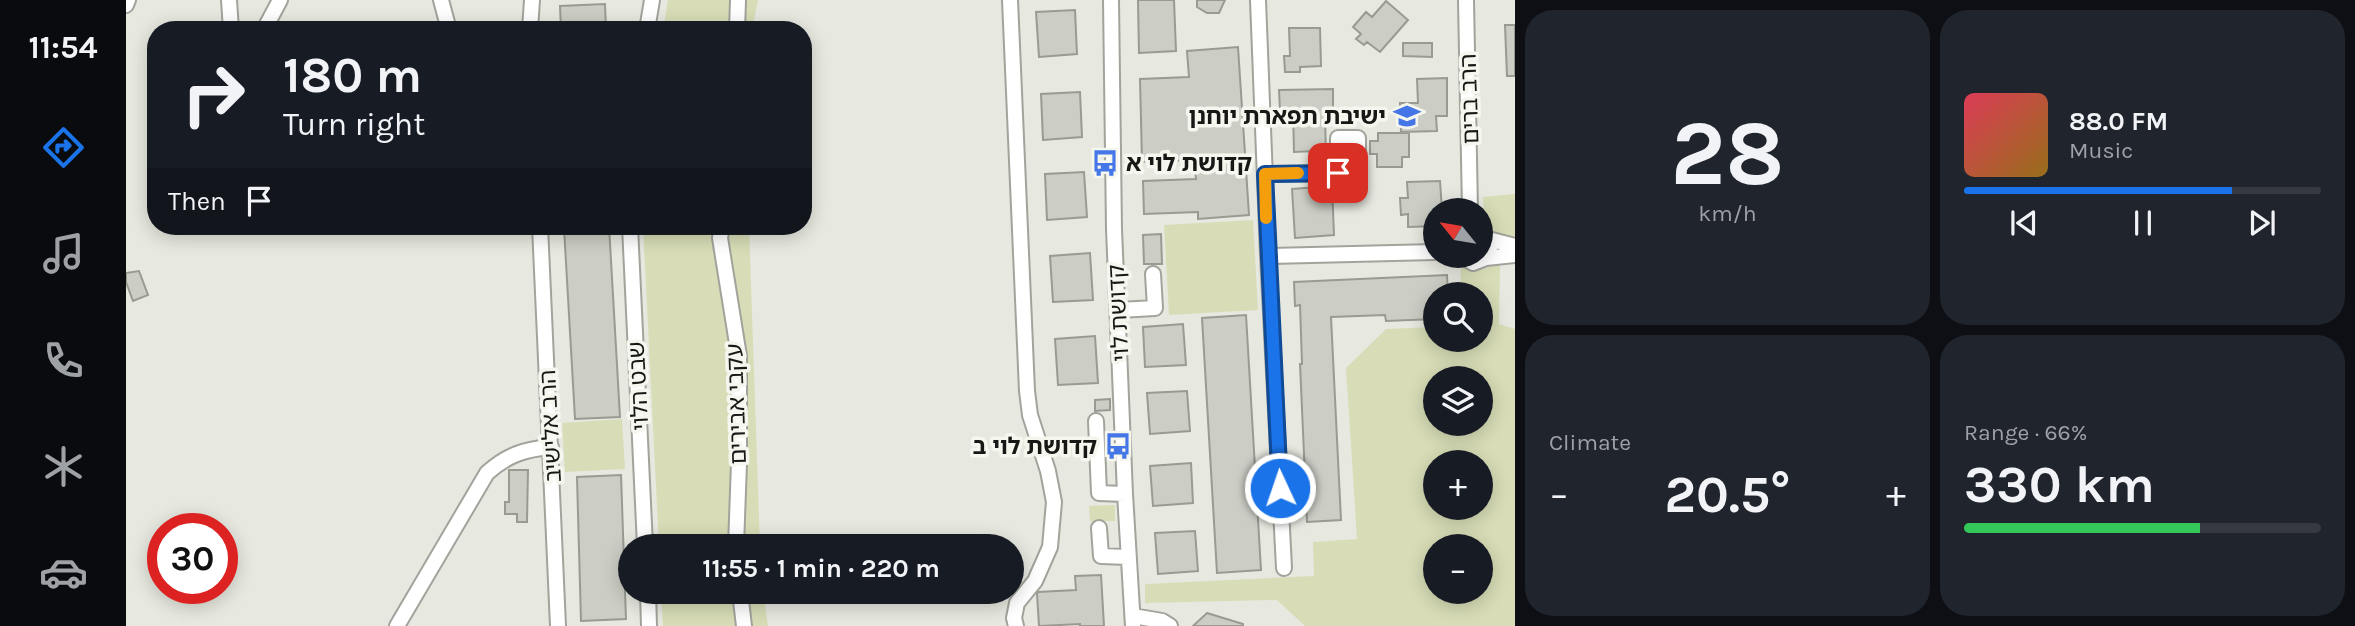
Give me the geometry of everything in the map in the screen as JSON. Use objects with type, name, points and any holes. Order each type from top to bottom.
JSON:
[{"type":"street","points":[[126,5],[128,0]]},
{"type":"street","points":[[229,0],[230,21]]},
{"type":"street","points":[[269,21],[280,0]]},
{"type":"street","points":[[441,0],[447,21]]},
{"type":"street","points":[[522,0],[527,21]]},
{"type":"street","points":[[530,21],[532,0]]},
{"type":"street","points":[[648,21],[652,0]]},
{"type":"street","points":[[737,21],[738,0]]},
{"type":"street","points":[[1010,0],[1027,391],[1030,415],[1048,471],[1054,502],[1050,547],[1035,581],[1017,603],[1014,618],[1016,626]]},
{"type":"street","name":"קדושת לוי","points":[[1111,0],[1114,229],[1133,621]]},
{"type":"street","points":[[1258,0],[1284,568]]},
{"type":"street","name":"הרב ברים","points":[[1466,0],[1472,198]]},
{"type":"street","points":[[1265,174],[1338,173]]},
{"type":"street","name":"הרב אלישיב","points":[[540,235],[558,626]]},
{"type":"street","name":"שבט הלוי","points":[[630,235],[644,534]]},
{"type":"street","name":"עקבי אבירים","points":[[722,235],[722,251],[739,356],[736,534]]},
{"type":"street","points":[[1493,237],[1515,246]]},
{"type":"street","points":[[1268,256],[1423,250]]},
{"type":"street","points":[[1493,257],[1515,255]]},
{"type":"street","points":[[1119,310],[1155,308],[1153,274]]},
{"type":"street","points":[[1096,421],[1099,493],[1125,494]]},
{"type":"street","points":[[397,626],[487,473],[513,454],[527,449],[551,447]]},
{"type":"street","points":[[1099,528],[1101,556],[1128,557]]},
{"type":"street","points":[[648,604],[649,626]]},
{"type":"street","points":[[741,604],[744,626]]},
{"type":"street","points":[[1133,621],[1162,621],[1170,626]]},
{"type":"green space","points":[[668,0],[758,0],[754,21],[664,21]]},
{"type":"green space","points":[[1515,194],[1515,239],[1493,232],[1493,198],[1483,197]]},
{"type":"green space","points":[[1253,220],[1258,310],[1169,315],[1164,225]]},
{"type":"green space","points":[[643,235],[749,235],[760,534],[658,534]]},
{"type":"green space","points":[[1500,264],[1499,324],[1515,329],[1515,626],[1305,626],[1277,600],[1145,603],[1145,584],[1314,576],[1313,542],[1357,539],[1346,368],[1386,329],[1423,327],[1423,352],[1493,352],[1493,282],[1460,282],[1461,268],[1476,271]]},
{"type":"green space","points":[[622,419],[625,469],[565,472],[562,423]]},
{"type":"green space","points":[[1115,505],[1115,521],[1090,521],[1089,506]]},
{"type":"green space","points":[[662,604],[765,604],[768,626],[663,626]]},
{"type":"building","points":[[1138,0],[1174,0],[1176,51],[1139,53]]},
{"type":"building","points":[[1197,0],[1225,0],[1219,13],[1207,13],[1197,7]]},
{"type":"building","points":[[1386,1],[1408,20],[1380,52],[1367,42],[1364,45],[1356,39],[1361,34],[1353,27],[1366,12],[1372,17]]},
{"type":"building","points":[[605,4],[606,21],[561,21],[560,6]]},
{"type":"building","points":[[1075,10],[1077,54],[1039,57],[1036,12]]},
{"type":"building","points":[[1505,25],[1515,25],[1515,76],[1507,76]]},
{"type":"building","points":[[1289,28],[1320,28],[1321,66],[1300,67],[1300,72],[1285,72],[1284,56],[1290,56]]},
{"type":"building","points":[[1403,43],[1432,43],[1432,57],[1403,56]]},
{"type":"building","points":[[1238,47],[1249,215],[1198,219],[1198,212],[1144,214],[1143,181],[1196,179],[1194,160],[1142,162],[1140,79],[1189,77],[1187,51]]},
{"type":"building","points":[[1447,78],[1447,116],[1436,116],[1437,131],[1401,132],[1400,103],[1418,103],[1417,79]]},
{"type":"building","points":[[1333,89],[1333,111],[1325,111],[1326,160],[1316,160],[1316,151],[1294,152],[1293,111],[1280,111],[1279,90]]},
{"type":"building","points":[[1080,92],[1082,137],[1043,140],[1041,94]]},
{"type":"building","points":[[1378,133],[1409,133],[1409,157],[1402,157],[1402,167],[1377,167],[1377,154],[1370,154],[1370,141],[1378,141]]},
{"type":"building","points":[[1084,172],[1087,217],[1047,220],[1045,174]]},
{"type":"building","points":[[1440,181],[1441,198],[1423,198],[1423,226],[1408,227],[1408,214],[1401,215],[1400,198],[1408,198],[1407,182]]},
{"type":"building","points":[[1332,186],[1334,235],[1295,238],[1292,189]]},
{"type":"building","points":[[1161,234],[1162,264],[1144,264],[1143,235]]},
{"type":"building","points":[[564,235],[610,235],[620,417],[575,419]]},
{"type":"building","points":[[1090,253],[1093,300],[1053,302],[1050,256]]},
{"type":"building","points":[[139,271],[148,295],[133,301],[126,282],[126,273]]},
{"type":"building","points":[[1447,275],[1447,282],[1423,282],[1423,319],[1386,321],[1385,315],[1331,317],[1341,520],[1307,522],[1300,305],[1295,306],[1294,282]]},
{"type":"building","points":[[1246,315],[1261,570],[1217,573],[1202,318]]},
{"type":"building","points":[[1183,324],[1186,365],[1145,367],[1143,327]]},
{"type":"building","points":[[1095,336],[1098,383],[1058,385],[1055,339]]},
{"type":"building","points":[[1187,391],[1190,431],[1150,434],[1147,393]]},
{"type":"building","points":[[1110,399],[1110,410],[1095,411],[1095,400]]},
{"type":"building","points":[[1191,463],[1193,503],[1153,506],[1150,466]]},
{"type":"building","points":[[509,470],[528,470],[527,522],[517,522],[517,514],[505,514],[505,502],[509,502]]},
{"type":"building","points":[[621,475],[623,534],[618,534],[618,604],[625,604],[626,619],[581,621],[577,477]]},
{"type":"building","points":[[1195,531],[1198,571],[1158,574],[1155,533]]},
{"type":"building","points":[[1101,575],[1104,626],[1039,626],[1038,592],[1076,590],[1075,576]]},
{"type":"building","points":[[1207,613],[1243,624],[1243,626],[1193,626]]},
{"type":"slow traffic","points":[[1266,218],[1265,174],[1298,173]]},
{"type":"place","name":"ישיבת תפארת יוחנן","points":[[1407,116]]},
{"type":"place","name":"קדושת לוי א","points":[[1105,163]]},
{"type":"place","name":"קדושת לוי ב","points":[[1118,446]]},
{"type":"route","points":[[1280,488],[1265,174],[1338,173]]}]
